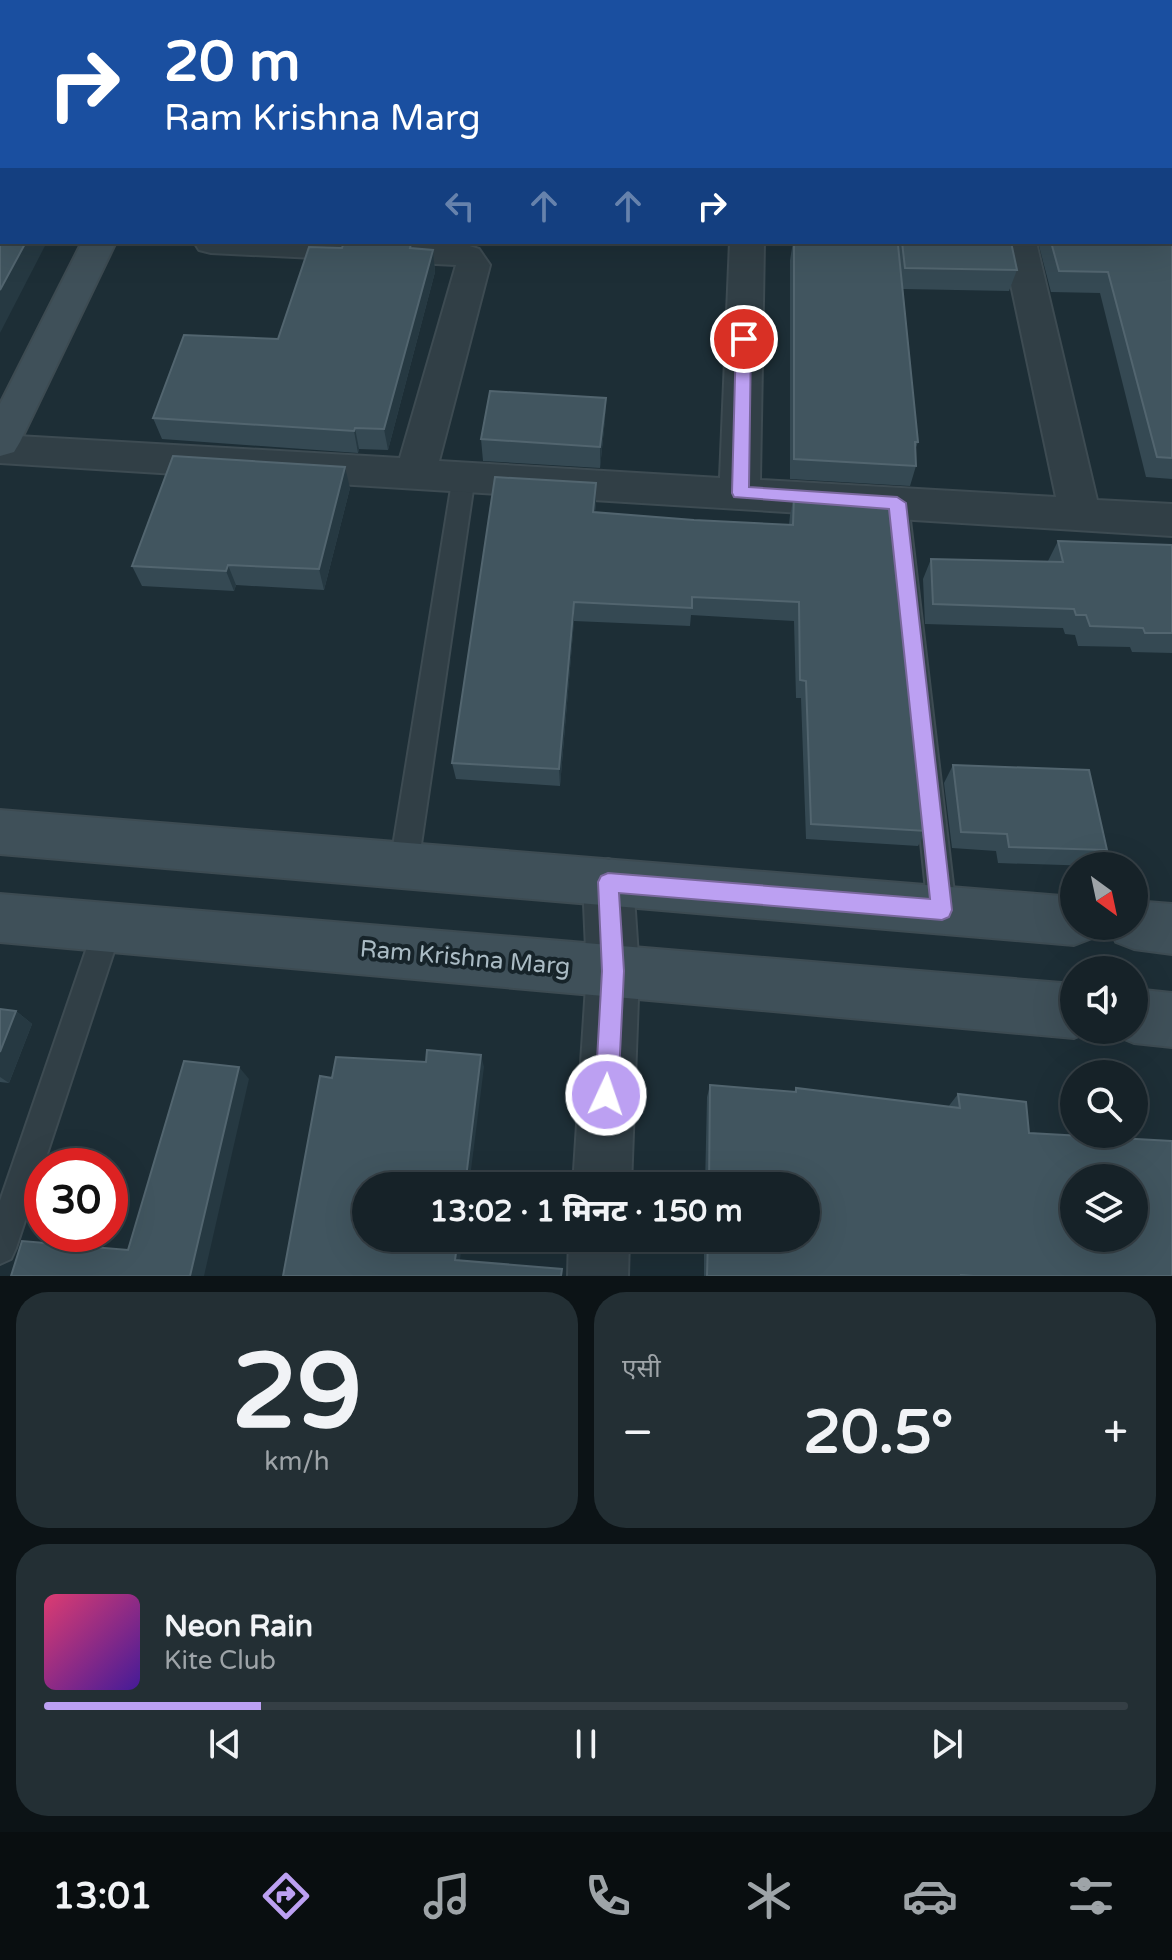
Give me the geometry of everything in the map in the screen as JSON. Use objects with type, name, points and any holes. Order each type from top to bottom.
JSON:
[{"type":"street","points":[[98,244],[2,435],[416,473],[1172,520]]},
{"type":"street","points":[[307,244],[450,247],[464,253],[473,265],[416,473]]},
{"type":"street","points":[[740,493],[747,244]]},
{"type":"street","points":[[1019,244],[1080,514]]},
{"type":"street","points":[[0,832],[1060,920]]},
{"type":"street","points":[[603,1172],[613,971],[608,882]]},
{"type":"street","name":"Ram Krishna Marg","points":[[0,918],[1060,1010]]},
{"type":"street","points":[[1148,926],[1172,929]]},
{"type":"street","points":[[1148,1017],[1172,1020]]},
{"type":"street","points":[[598,1276],[599,1252]]},
{"type":"lane","points":[[404,865],[464,476]]},
{"type":"lane","points":[[897,503],[942,910]]},
{"type":"lane","points":[[0,1248],[108,927]]},
{"type":"building","points":[[0,244],[25,244],[0,290]]},
{"type":"building","points":[[343,244],[411,244],[410,248],[433,250],[384,429],[355,428],[354,431],[153,418],[184,335],[278,339],[309,247],[342,248]]},
{"type":"building","points":[[794,244],[898,245],[918,442],[915,442],[916,466],[794,459]]},
{"type":"building","points":[[902,244],[1011,244],[1017,270],[905,268]]},
{"type":"building","points":[[1052,244],[1172,244],[1172,458],[1157,457],[1108,272],[1059,271]]},
{"type":"building","points":[[490,391],[606,398],[600,447],[481,439]]},
{"type":"building","points":[[173,456],[345,467],[319,569],[228,565],[226,571],[132,566]]},
{"type":"building","points":[[495,477],[596,483],[593,512],[694,520],[793,525],[794,496],[891,502],[926,831],[811,824],[806,681],[800,680],[799,602],[692,597],[692,608],[574,602],[559,769],[452,763]]},
{"type":"building","points":[[1058,541],[1172,545],[1172,633],[1145,633],[1143,628],[1090,626],[1086,615],[1076,615],[1074,609],[933,604],[931,559],[1063,562]]},
{"type":"building","points":[[953,765],[1089,770],[1107,850],[1009,847],[1007,834],[961,832]]},
{"type":"building","points":[[0,1009],[16,1011],[0,1052]]},
{"type":"building","points":[[427,1050],[481,1055],[467,1172],[352,1172],[352,1252],[456,1252],[455,1260],[562,1269],[561,1276],[283,1276],[320,1076],[332,1078],[336,1057],[426,1062]]},
{"type":"building","points":[[184,1061],[239,1067],[190,1276],[11,1276],[22,1241],[24,1252],[128,1250]]},
{"type":"building","points":[[710,1085],[796,1092],[796,1088],[960,1108],[958,1094],[1026,1102],[1029,1133],[1060,1135],[1060,1148],[1148,1148],[1148,1140],[1172,1141],[1172,1276],[707,1276],[708,1252],[820,1252],[820,1172],[709,1172]]},
{"type":"route","points":[[606,1095],[613,971],[608,882],[942,910],[897,503],[740,493],[744,339]]}]
